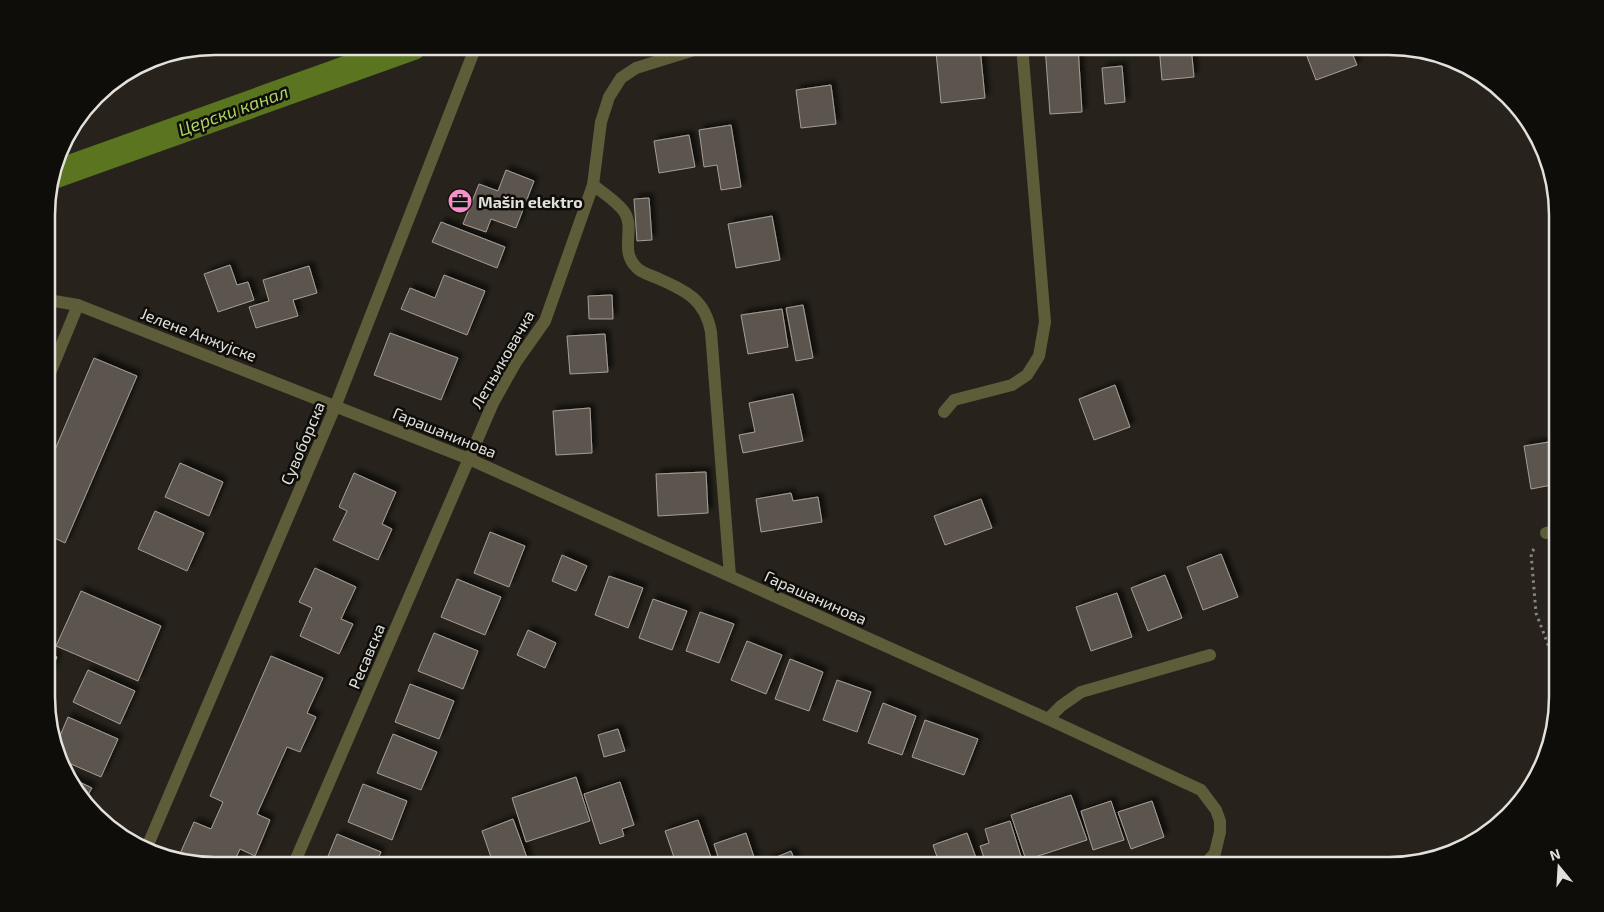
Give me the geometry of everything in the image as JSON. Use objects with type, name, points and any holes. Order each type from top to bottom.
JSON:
[{"type":"street","name":"Сувоборска","points":[[149,843],[336,406],[472,55]]},
{"type":"street","name":"Летњиковачка","points":[[469,459],[493,403],[516,362],[545,321],[593,185],[600,122],[609,98],[622,78],[636,68],[678,55]]},
{"type":"street","points":[[944,412],[954,400],[1012,386],[1027,375],[1039,356],[1043,339],[1045,322],[1023,55]]},
{"type":"street","points":[[593,185],[624,213],[627,220],[628,254],[634,264],[648,275],[684,290],[695,299],[708,319],[711,332],[730,576]]},
{"type":"street","name":"Јелене Анжујске","points":[[55,301],[78,305],[336,406]]},
{"type":"street","points":[[55,361],[78,305]]},
{"type":"street","name":"Гарашанинова","points":[[336,406],[469,459],[1048,719],[1201,790],[1216,810],[1220,821],[1220,832],[1215,853],[1212,857]]},
{"type":"street","name":"Ресавска","points":[[297,857],[469,459]]},
{"type":"street","points":[[1048,719],[1061,706],[1081,692],[1210,655]]},
{"type":"path","points":[[1549,534],[1531,553],[1536,613],[1549,647]]},
{"type":"building","points":[[936,55],[981,55],[985,98],[941,103]]},
{"type":"building","points":[[1046,55],[1079,55],[1082,112],[1050,114]]},
{"type":"building","points":[[1160,55],[1192,55],[1194,77],[1162,80]]},
{"type":"building","points":[[1307,55],[1353,55],[1357,65],[1316,80]]},
{"type":"building","points":[[1122,66],[1125,102],[1105,104],[1102,68]]},
{"type":"building","points":[[831,85],[836,124],[801,128],[796,90]]},
{"type":"building","points":[[731,125],[741,187],[721,190],[717,165],[704,167],[699,130]]},
{"type":"building","points":[[689,135],[695,167],[659,173],[654,141]]},
{"type":"building","points":[[506,170],[534,181],[516,228],[491,219],[486,232],[463,224],[479,184],[498,191]]},
{"type":"building","points":[[649,198],[652,240],[637,241],[634,199]]},
{"type":"building","points":[[772,216],[780,260],[736,268],[728,224]]},
{"type":"building","points":[[441,222],[505,247],[497,268],[432,242]]},
{"type":"building","points":[[230,265],[237,285],[248,282],[254,300],[218,312],[204,274]]},
{"type":"building","points":[[309,266],[317,293],[293,300],[298,316],[256,328],[249,307],[269,301],[263,280]]},
{"type":"building","points":[[444,275],[485,291],[467,335],[401,309],[410,288],[435,298]]},
{"type":"building","points":[[612,295],[613,319],[589,319],[588,296]]},
{"type":"building","points":[[803,305],[813,358],[796,361],[786,308]]},
{"type":"building","points":[[782,309],[788,347],[748,354],[741,315]]},
{"type":"building","points":[[390,333],[458,358],[441,400],[374,375]]},
{"type":"building","points":[[605,334],[608,372],[570,374],[567,336]]},
{"type":"building","points":[[94,358],[137,376],[65,543],[55,538],[55,450]]},
{"type":"building","points":[[1115,385],[1130,427],[1094,440],[1079,399]]},
{"type":"building","points":[[793,394],[803,441],[743,453],[739,435],[755,432],[749,403]]},
{"type":"building","points":[[590,408],[592,453],[556,455],[553,411]]},
{"type":"building","points":[[1549,442],[1549,486],[1531,489],[1524,446]]},
{"type":"building","points":[[180,463],[223,482],[209,516],[165,497]]},
{"type":"building","points":[[706,472],[708,513],[658,516],[656,474]]},
{"type":"building","points":[[354,473],[396,492],[382,524],[392,529],[378,560],[333,540],[347,511],[339,507]]},
{"type":"building","points":[[791,493],[793,501],[818,497],[822,522],[761,532],[756,499]]},
{"type":"building","points":[[981,499],[992,528],[945,545],[934,516]]},
{"type":"building","points":[[155,511],[204,533],[187,571],[138,549]]},
{"type":"building","points":[[490,532],[525,546],[509,587],[474,573]]},
{"type":"building","points":[[1221,554],[1238,597],[1203,610],[1187,567]]},
{"type":"building","points":[[562,555],[587,566],[576,591],[552,581]]},
{"type":"building","points":[[315,568],[356,587],[341,619],[353,624],[339,654],[300,636],[312,608],[299,602]]},
{"type":"building","points":[[1165,575],[1182,618],[1148,631],[1131,588]]},
{"type":"building","points":[[609,576],[643,588],[628,628],[595,615]]},
{"type":"building","points":[[457,579],[501,597],[485,635],[441,617]]},
{"type":"building","points":[[81,591],[161,626],[138,681],[56,646]]},
{"type":"building","points":[[1117,593],[1132,637],[1091,651],[1076,607]]},
{"type":"building","points":[[653,599],[687,611],[672,650],[639,638]]},
{"type":"building","points":[[700,612],[734,624],[719,663],[686,651]]},
{"type":"building","points":[[528,630],[556,643],[545,668],[517,655]]},
{"type":"building","points":[[434,633],[478,651],[463,689],[418,671]]},
{"type":"building","points":[[747,641],[782,655],[766,694],[731,680]]},
{"type":"building","points":[[271,656],[323,678],[307,713],[316,717],[300,752],[287,747],[257,814],[270,820],[255,856],[240,849],[236,857],[194,856],[180,853],[194,822],[211,829],[223,802],[210,796]]},
{"type":"building","points":[[790,659],[823,672],[809,711],[775,699]]},
{"type":"building","points":[[88,670],[135,691],[120,724],[73,702]]},
{"type":"building","points":[[837,680],[871,692],[857,732],[823,720]]},
{"type":"building","points":[[410,684],[454,701],[439,739],[395,722]]},
{"type":"building","points":[[883,703],[916,716],[902,755],[868,743]]},
{"type":"building","points":[[68,717],[118,739],[101,777],[70,763],[60,737]]},
{"type":"building","points":[[925,720],[978,739],[964,775],[912,757]]},
{"type":"building","points":[[618,729],[625,751],[604,757],[598,735]]},
{"type":"building","points":[[393,734],[437,752],[421,790],[377,773]]},
{"type":"building","points":[[576,777],[590,821],[526,842],[512,798]]},
{"type":"building","points":[[80,782],[92,788],[88,794]]},
{"type":"building","points":[[620,782],[634,825],[622,829],[624,836],[600,844],[584,794]]},
{"type":"building","points":[[363,784],[407,801],[392,840],[348,822]]},
{"type":"building","points":[[1071,795],[1087,840],[1035,857],[1025,857],[1011,815]]},
{"type":"building","points":[[1111,801],[1124,840],[1093,850],[1081,811]]},
{"type":"building","points":[[1152,801],[1164,837],[1131,849],[1118,812]]},
{"type":"building","points":[[513,819],[527,857],[491,857],[482,831]]},
{"type":"building","points":[[698,820],[711,857],[674,857],[665,831]]},
{"type":"building","points":[[1010,821],[1021,857],[984,857],[980,846],[989,843],[985,829]]},
{"type":"building","points":[[746,833],[754,857],[718,857],[714,844]]},
{"type":"building","points":[[967,833],[976,857],[937,857],[933,845]]},
{"type":"building","points":[[337,834],[381,852],[379,857],[328,857]]},
{"type":"building","points":[[791,851],[793,857],[777,857]]},
{"type":"waterway","name":"Церски канал","points":[[62,172],[388,55]]},
{"type":"place","name":"Mašin elektro","points":[[460,201]]}]
